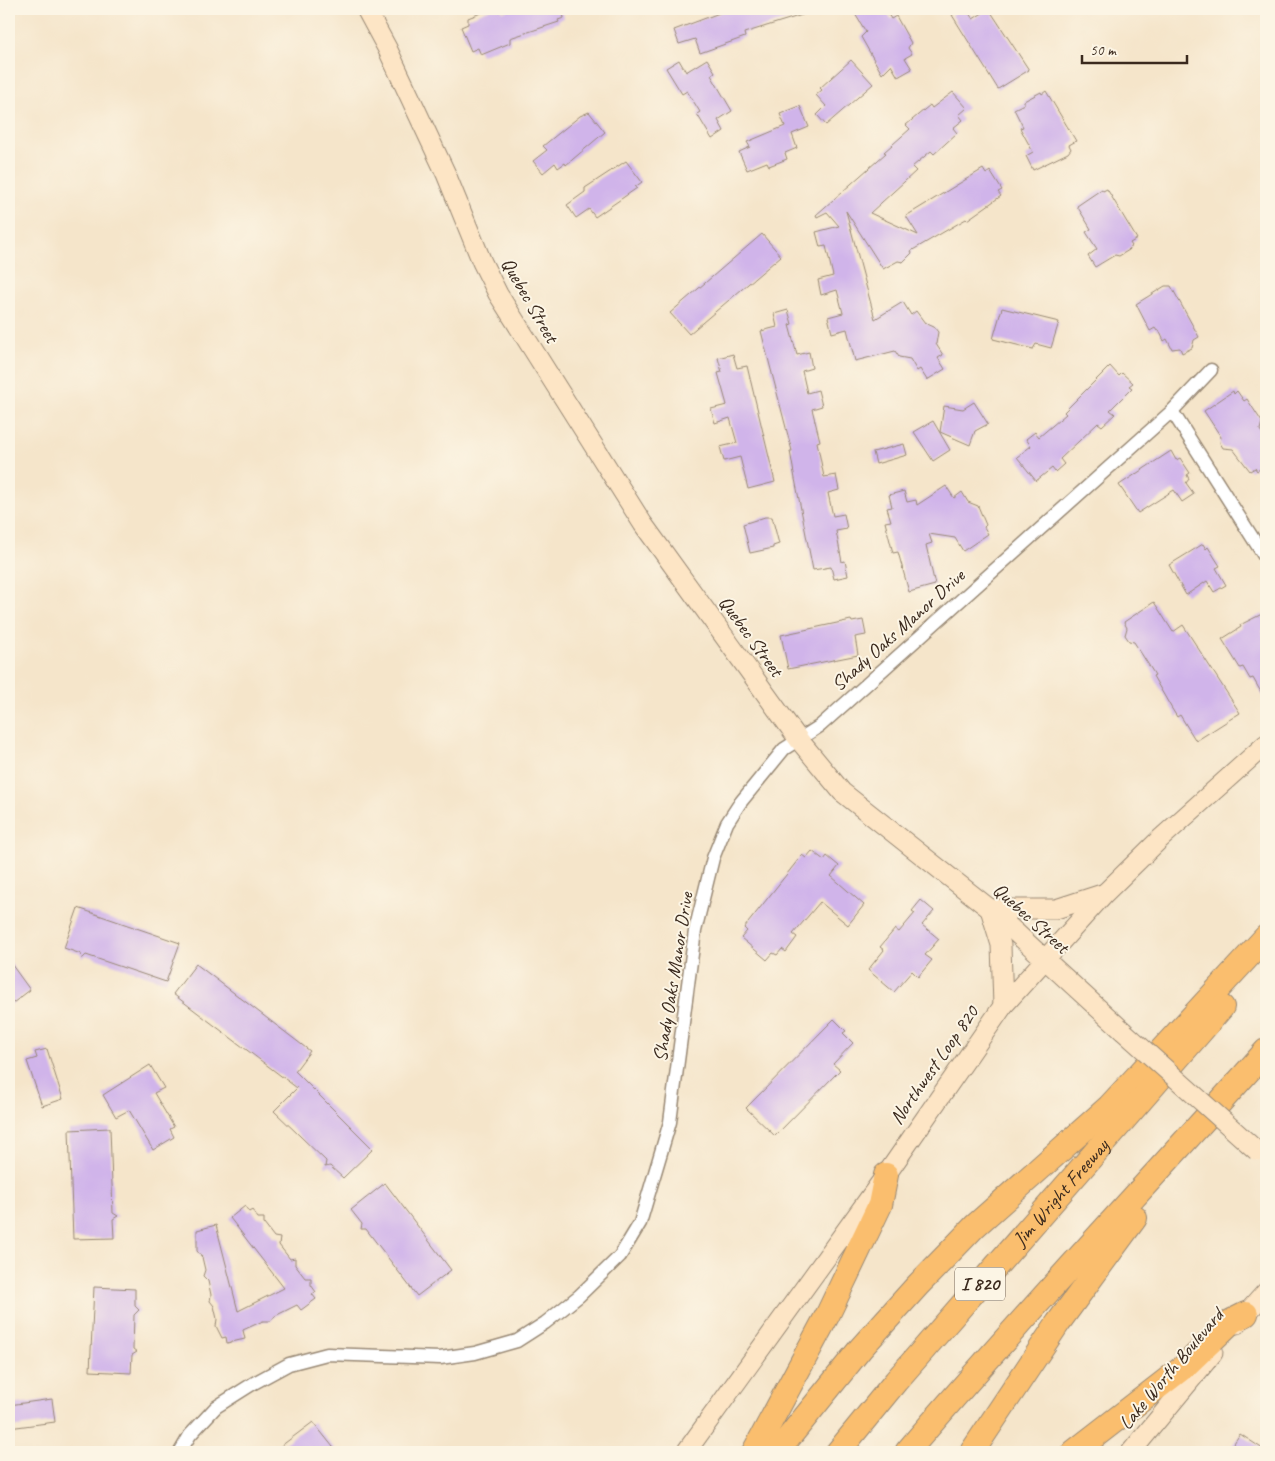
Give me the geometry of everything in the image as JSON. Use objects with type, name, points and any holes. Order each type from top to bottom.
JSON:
[{"type":"highway","points":[[777,1452],[861,1348],[924,1279],[975,1226],[1109,1107],[1266,937]]},
{"type":"highway","name":"Jim Wright Freeway","points":[[838,1452],[896,1381],[1266,957]]},
{"type":"highway","name":"I 820","points":[[907,1452],[972,1375],[1155,1176],[1266,1051]]},
{"type":"highway","points":[[754,1452],[828,1314],[880,1204],[886,1175]]},
{"type":"highway","points":[[972,1452],[1058,1323],[1148,1201],[1155,1176]]},
{"type":"highway","points":[[1074,1452],[1185,1366],[1232,1320],[1255,1306]]},
{"type":"street","name":"Quebec Street","points":[[366,9],[387,48],[446,174],[482,262],[498,294],[643,524],[799,740],[842,792],[990,909],[1262,1155]]},
{"type":"street","name":"Shady Oaks Manor Drive","points":[[180,1452],[190,1436],[216,1407],[254,1382],[289,1364],[327,1354],[440,1358],[475,1353],[517,1341],[545,1324],[579,1296],[620,1256],[640,1224],[670,1122],[695,931],[713,858],[727,823],[740,803],[784,749],[820,726],[1172,411],[1210,370]]},
{"type":"street","points":[[1172,411],[1266,559]]},
{"type":"street","name":"Northwest Loop 820","points":[[686,1452],[886,1175],[1003,1006],[1104,894],[1166,834],[1266,744]]},
{"type":"street","points":[[1003,1006],[1001,945],[990,909],[1056,909],[1104,894]]},
{"type":"street","points":[[1255,1306],[1266,1292]]},
{"type":"street","name":"Lake Worth Boulevard","points":[[1131,1452],[1189,1380],[1255,1306]]},
{"type":"building","points":[[491,9],[501,9],[503,12],[511,9],[562,9],[564,18],[558,20],[559,22],[510,38],[510,43],[481,55],[478,48],[471,51],[461,27],[468,24],[468,18]]},
{"type":"building","points":[[730,9],[815,9],[815,11],[744,33],[745,37],[700,53],[695,39],[679,44],[674,30]]},
{"type":"building","points":[[852,9],[885,9],[891,19],[896,16],[911,43],[908,48],[912,54],[905,58],[912,69],[898,77],[891,65],[882,74],[861,37],[866,32]]},
{"type":"building","points":[[962,9],[966,9],[973,19],[989,9],[1029,70],[998,89],[952,15]]},
{"type":"building","points":[[707,59],[715,72],[711,75],[732,111],[718,120],[724,131],[712,139],[697,114],[700,112],[687,91],[682,94],[666,68],[679,60],[686,72]]},
{"type":"building","points":[[851,60],[873,84],[826,125],[817,115],[826,106],[816,95],[822,90],[820,88]]},
{"type":"building","points":[[1046,91],[1076,141],[1069,145],[1071,149],[1068,153],[1033,170],[1026,156],[1033,152],[1020,128],[1023,127],[1014,109],[1024,104],[1024,101]]},
{"type":"building","points":[[953,92],[967,108],[959,115],[963,120],[953,128],[957,133],[934,154],[931,151],[912,167],[916,171],[870,213],[918,235],[906,216],[983,169],[986,174],[990,171],[1002,190],[998,192],[1001,196],[967,220],[911,251],[912,253],[903,262],[898,261],[883,269],[846,211],[875,319],[903,302],[911,315],[916,311],[925,323],[934,327],[938,332],[936,344],[943,355],[938,358],[945,369],[927,380],[920,369],[917,371],[910,359],[899,357],[895,351],[855,361],[847,329],[832,333],[828,317],[843,313],[837,290],[821,295],[818,280],[833,276],[826,246],[820,247],[816,232],[839,226],[827,212],[817,217],[816,215],[886,153],[884,152],[910,129],[906,125],[930,105],[932,108]]},
{"type":"building","points":[[800,106],[809,127],[792,134],[797,148],[785,153],[787,159],[769,166],[767,162],[747,170],[739,152],[750,147],[747,142],[785,126],[780,114]]},
{"type":"building","points":[[589,112],[605,132],[566,165],[565,163],[558,168],[555,163],[543,173],[533,161],[547,150],[543,146],[580,116]]},
{"type":"building","points":[[626,161],[642,182],[635,187],[637,188],[595,217],[589,209],[576,218],[567,205],[585,192],[585,188]]},
{"type":"building","points":[[1102,189],[1103,191],[1107,189],[1137,239],[1130,243],[1132,246],[1129,250],[1119,256],[1115,255],[1095,267],[1088,256],[1097,249],[1086,232],[1091,229],[1077,206]]},
{"type":"building","points":[[762,234],[781,256],[689,334],[670,313]]},
{"type":"building","points":[[1165,286],[1171,286],[1199,337],[1194,340],[1192,348],[1182,353],[1180,348],[1172,349],[1167,339],[1164,341],[1159,330],[1157,331],[1155,328],[1150,331],[1136,304]]},
{"type":"building","points":[[1002,308],[1059,322],[1051,348],[1036,344],[1033,349],[993,339]]},
{"type":"building","points":[[788,310],[792,324],[789,325],[797,355],[809,352],[812,368],[802,371],[807,393],[818,390],[822,406],[812,409],[820,441],[817,442],[824,477],[836,475],[839,490],[828,493],[833,516],[844,514],[847,529],[836,531],[842,562],[845,561],[848,576],[834,579],[831,567],[813,570],[790,451],[792,451],[761,331],[777,327],[774,314]]},
{"type":"building","points":[[733,354],[737,368],[747,366],[775,482],[748,489],[740,457],[724,461],[720,447],[737,443],[730,418],[715,423],[711,409],[727,405],[718,373],[722,372],[718,358]]},
{"type":"building","points":[[1110,366],[1119,376],[1122,373],[1133,383],[1129,386],[1132,388],[1110,410],[1115,414],[1102,426],[1098,423],[1060,459],[1064,464],[1055,472],[1052,468],[1036,481],[1017,457],[1031,446],[1026,439],[1035,432],[1039,437],[1066,414],[1064,412]]},
{"type":"building","points":[[1233,391],[1234,394],[1237,391],[1244,401],[1247,399],[1262,422],[1260,430],[1266,439],[1266,465],[1257,471],[1255,468],[1250,471],[1233,449],[1223,448],[1220,443],[1221,437],[1204,411]]},
{"type":"building","points":[[974,402],[988,424],[975,431],[970,445],[940,432],[944,406],[963,409]]},
{"type":"building","points":[[933,421],[950,450],[933,461],[914,432]]},
{"type":"building","points":[[904,444],[907,455],[876,464],[873,452]]},
{"type":"building","points":[[1171,451],[1176,460],[1180,458],[1190,473],[1187,475],[1189,479],[1186,483],[1194,494],[1182,502],[1174,490],[1138,513],[1119,485]]},
{"type":"building","points":[[946,486],[954,498],[962,492],[968,502],[978,506],[988,534],[963,551],[955,538],[929,534],[932,543],[926,545],[935,585],[909,592],[898,552],[893,553],[885,522],[891,521],[887,508],[892,507],[889,495],[904,491],[907,502],[916,500],[917,505]]},
{"type":"building","points":[[765,517],[772,517],[779,544],[773,546],[773,548],[750,553],[743,524]]},
{"type":"building","points":[[1203,544],[1206,549],[1208,547],[1220,566],[1216,568],[1226,585],[1214,592],[1207,581],[1186,595],[1169,565]]},
{"type":"building","points":[[1154,602],[1173,632],[1183,625],[1240,713],[1196,741],[1180,715],[1177,717],[1153,676],[1155,675],[1134,642],[1129,641],[1125,635],[1127,628],[1124,622]]},
{"type":"building","points":[[1262,614],[1266,620],[1266,628],[1261,631],[1266,639],[1266,701],[1253,678],[1250,679],[1243,667],[1240,668],[1222,639],[1241,627],[1240,625]]},
{"type":"building","points":[[851,620],[852,622],[863,620],[866,635],[855,637],[858,655],[788,669],[781,635]]},
{"type":"building","points":[[812,851],[824,860],[827,856],[839,866],[831,876],[864,905],[848,925],[820,902],[793,934],[797,937],[786,952],[782,949],[777,955],[773,953],[767,960],[741,938],[747,931],[744,928],[802,855],[806,858]]},
{"type":"building","points":[[921,900],[934,911],[922,925],[939,939],[925,955],[932,960],[918,977],[912,971],[894,992],[868,970],[884,950],[880,947],[895,929],[899,932],[915,913],[912,911]]},
{"type":"building","points":[[78,908],[180,943],[166,982],[86,955],[82,959],[81,954],[64,948]]},
{"type":"building","points":[[9,961],[30,990],[9,1006]]},
{"type":"building","points":[[196,964],[310,1051],[295,1071],[373,1149],[343,1178],[330,1166],[325,1167],[326,1161],[274,1111],[297,1088],[173,994]]},
{"type":"building","points":[[834,1019],[846,1031],[843,1033],[853,1043],[833,1064],[840,1070],[775,1136],[746,1108]]},
{"type":"building","points":[[47,1049],[63,1099],[42,1106],[27,1061],[37,1058],[35,1052]]},
{"type":"building","points":[[150,1065],[164,1088],[154,1093],[174,1127],[170,1129],[174,1137],[153,1150],[129,1110],[116,1117],[103,1095]]},
{"type":"building","points":[[110,1128],[113,1213],[118,1216],[113,1219],[114,1238],[73,1239],[69,1130]]},
{"type":"building","points":[[385,1183],[451,1270],[417,1296],[366,1229],[361,1229],[362,1224],[351,1210]]},
{"type":"building","points":[[245,1206],[249,1212],[252,1210],[258,1218],[264,1218],[264,1224],[274,1237],[280,1238],[279,1245],[290,1259],[295,1258],[295,1265],[305,1278],[311,1278],[311,1285],[316,1292],[312,1294],[316,1299],[301,1310],[297,1305],[275,1316],[271,1321],[263,1321],[243,1330],[245,1339],[227,1343],[226,1337],[222,1338],[216,1326],[217,1319],[214,1306],[210,1301],[211,1295],[208,1281],[203,1276],[205,1270],[202,1257],[197,1251],[197,1230],[216,1225],[238,1311],[284,1288],[230,1218]]},
{"type":"building","points":[[94,1287],[135,1289],[135,1306],[139,1310],[134,1315],[133,1349],[137,1352],[132,1355],[131,1373],[90,1371]]},
{"type":"building","points":[[52,1399],[55,1422],[9,1428],[9,1405]]},
{"type":"building","points":[[313,1422],[337,1452],[273,1452]]},
{"type":"building","points":[[1240,1434],[1266,1451],[1266,1452],[1228,1452]]}]
